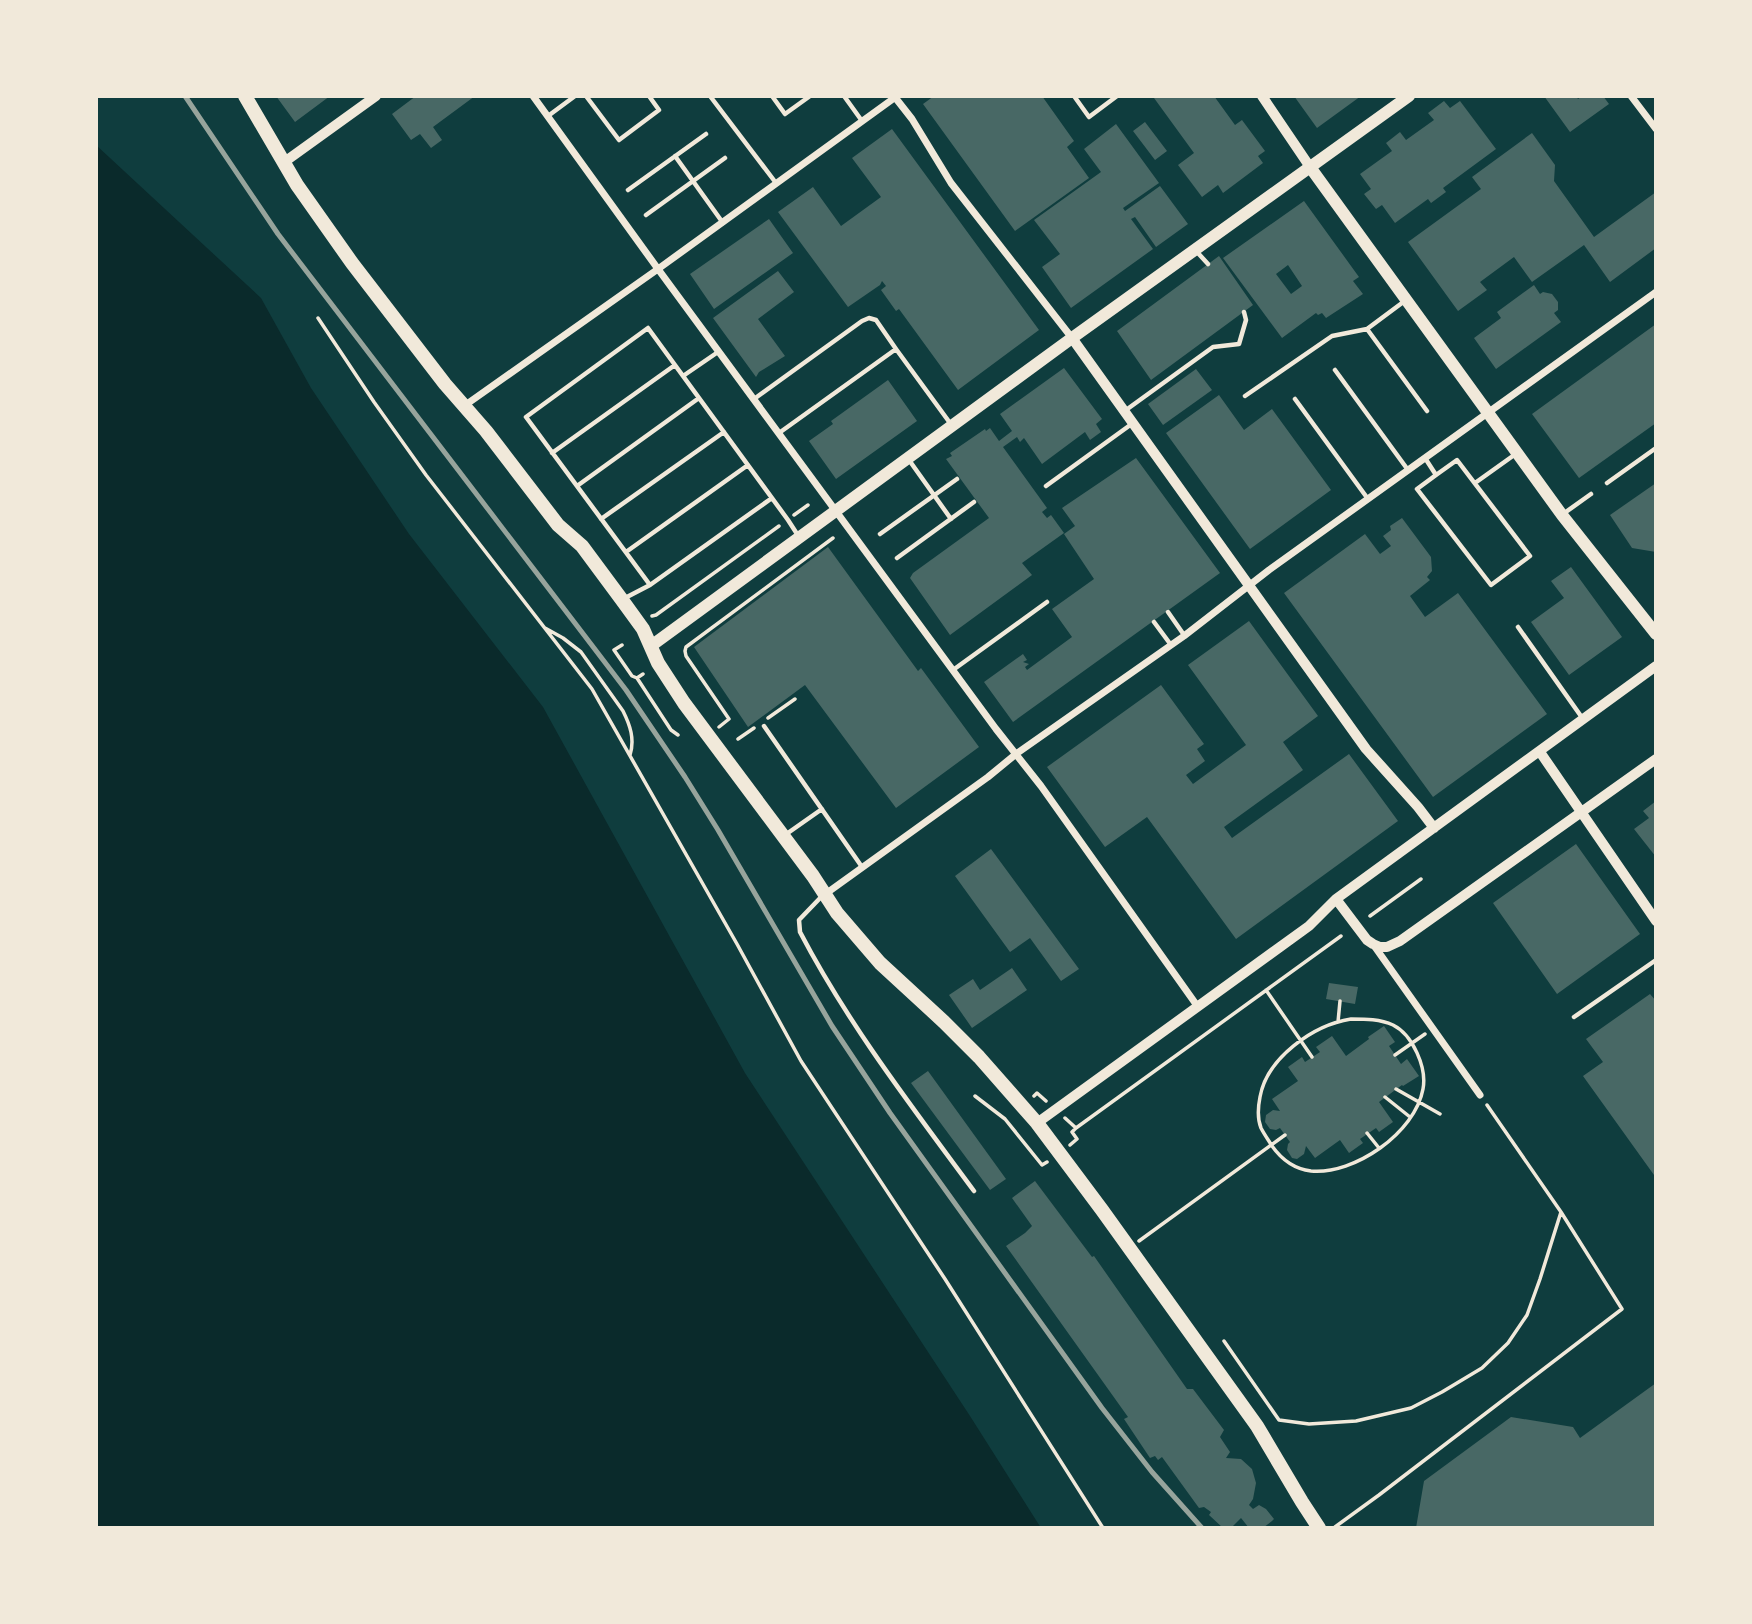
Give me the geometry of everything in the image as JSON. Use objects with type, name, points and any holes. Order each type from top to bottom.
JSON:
[{"type":"main road","points":[[245,96],[315,212],[428,363],[486,431],[558,525],[582,546],[643,629],[658,663],[708,736],[813,876],[837,913],[873,956],[944,1022],[1037,1124],[1257,1426],[1319,1528]]},
{"type":"main road","points":[[651,646],[1409,96]]},
{"type":"main road","points":[[1310,167],[1562,515],[1656,634]]},
{"type":"street","points":[[283,163],[376,96]]},
{"type":"street","points":[[534,96],[836,512],[1041,786],[1198,1007]]},
{"type":"street","points":[[1262,96],[1310,167]]},
{"type":"street","points":[[1631,96],[1656,129]]},
{"type":"street","points":[[464,406],[723,223],[895,97],[912,119],[951,183],[1072,338],[1366,749],[1434,828]]},
{"type":"street","points":[[824,895],[1016,754],[1171,646],[1249,584],[1656,292]]},
{"type":"street","points":[[1037,1124],[1310,926],[1336,899],[1656,666]]},
{"type":"street","points":[[1539,752],[1656,920]]},
{"type":"street","points":[[1373,944],[1387,947],[1400,942],[1656,759]]},
{"type":"street","points":[[1336,899],[1362,934],[1373,944],[1480,1095]]},
{"type":"lane","points":[[548,116],[575,96]]},
{"type":"lane","points":[[586,96],[619,140],[659,110],[649,96]]},
{"type":"lane","points":[[710,96],[776,184]]},
{"type":"lane","points":[[772,96],[785,114],[810,96]]},
{"type":"lane","points":[[844,96],[862,121]]},
{"type":"lane","points":[[1074,96],[1089,117],[1117,96]]},
{"type":"lane","points":[[628,190],[706,134]]},
{"type":"lane","points":[[675,156],[723,223]]},
{"type":"lane","points":[[646,215],[726,158]]},
{"type":"lane","points":[[1195,250],[1208,264]]},
{"type":"lane","points":[[1245,396],[1332,336],[1367,329],[1406,300]]},
{"type":"lane","points":[[1125,411],[1213,347],[1239,344],[1246,320],[1244,312]]},
{"type":"lane","points":[[754,399],[866,319],[873,318],[953,427]]},
{"type":"lane","points":[[650,585],[526,417],[648,328],[799,538]]},
{"type":"lane","points":[[1367,329],[1427,411]]},
{"type":"lane","points":[[779,433],[896,349]]},
{"type":"lane","points":[[683,376],[719,351]]},
{"type":"lane","points":[[552,453],[674,365]]},
{"type":"lane","points":[[1335,370],[1408,470]]},
{"type":"lane","points":[[577,486],[699,398]]},
{"type":"lane","points":[[1295,399],[1368,499]]},
{"type":"lane","points":[[1046,486],[1133,423]]},
{"type":"lane","points":[[601,519],[724,432]]},
{"type":"lane","points":[[1607,483],[1656,448]]},
{"type":"lane","points":[[1475,483],[1517,453]]},
{"type":"lane","points":[[1424,458],[1436,475]]},
{"type":"lane","points":[[908,459],[951,519]]},
{"type":"lane","points":[[1457,460],[1530,556],[1491,585],[1417,489],[1436,475],[1457,460]]},
{"type":"lane","points":[[626,552],[748,464]]},
{"type":"lane","points":[[880,534],[957,479]]},
{"type":"lane","points":[[1562,515],[1591,494]]},
{"type":"lane","points":[[622,600],[650,585],[772,498]]},
{"type":"lane","points":[[897,558],[974,502]]},
{"type":"lane","points":[[953,670],[1047,602]]},
{"type":"lane","points":[[1168,612],[1184,636]]},
{"type":"lane","points":[[1154,622],[1171,646]]},
{"type":"lane","points":[[1518,627],[1583,719]]},
{"type":"lane","points":[[764,726],[862,867]]},
{"type":"lane","points":[[783,836],[822,809]]},
{"type":"lane","points":[[824,895],[799,920],[800,932],[839,1002],[902,1094],[974,1191]]},
{"type":"lane","points":[[1574,1017],[1656,960]]},
{"type":"path","points":[[318,318],[426,475],[592,689],[801,1061],[945,1279],[1103,1528]]},
{"type":"path","points":[[708,736],[729,719],[683,650],[833,538]]},
{"type":"path","points":[[542,626],[581,652],[623,711],[631,731],[629,755]]},
{"type":"path","points":[[622,645],[614,650],[671,730],[678,735]]},
{"type":"path","points":[[636,678],[643,674]]},
{"type":"path","points":[[1370,916],[1421,879]]},
{"type":"path","points":[[1077,1139],[1072,1132],[1341,936]]},
{"type":"path","points":[[1266,990],[1312,1057]]},
{"type":"path","points":[[1338,1021],[1340,1002]]},
{"type":"path","points":[[1369,1019],[1396,1026],[1412,1044],[1418,1056],[1423,1071],[1423,1089],[1410,1117],[1391,1140],[1350,1165],[1333,1170],[1311,1171],[1294,1167],[1280,1158],[1261,1127],[1257,1109],[1267,1074],[1301,1041],[1338,1021],[1369,1019]]},
{"type":"path","points":[[1395,1055],[1433,1028]]},
{"type":"path","points":[[1396,1089],[1440,1114]]},
{"type":"path","points":[[1333,1528],[1622,1309],[1561,1212],[1480,1095]]},
{"type":"path","points":[[975,1096],[1005,1119],[1042,1165]]},
{"type":"path","points":[[1385,1097],[1410,1117]]},
{"type":"path","points":[[1069,1122],[1076,1129]]},
{"type":"path","points":[[1367,1133],[1379,1148]]},
{"type":"path","points":[[1129,1248],[1285,1135]]},
{"type":"path","points":[[1224,1341],[1279,1420],[1309,1424],[1356,1422],[1411,1408],[1482,1368],[1508,1343],[1527,1315],[1561,1212]]},
{"type":"water","points":[[96,145],[261,298],[311,388],[409,534],[543,707],[745,1073],[1041,1528],[96,1528]]},
{"type":"building","points":[[276,96],[330,96],[295,122]]},
{"type":"building","points":[[416,96],[475,96],[433,127],[442,140],[431,148],[420,134],[411,140],[392,114]]},
{"type":"building","points":[[934,96],[1042,96],[1074,141],[1067,147],[1089,178],[1015,231],[923,104]]},
{"type":"building","points":[[1214,96],[1235,125],[1242,120],[1265,151],[1258,156],[1263,163],[1223,193],[1218,185],[1202,197],[1178,165],[1194,153],[1154,98]]},
{"type":"building","points":[[1294,96],[1361,96],[1317,128]]},
{"type":"building","points":[[1544,96],[1576,96],[1578,99],[1582,96],[1603,96],[1609,104],[1570,132]]},
{"type":"building","points":[[1444,101],[1450,108],[1460,101],[1496,149],[1443,188],[1446,192],[1431,203],[1428,199],[1395,223],[1382,205],[1376,209],[1364,194],[1371,189],[1360,174],[1392,151],[1386,143],[1400,132],[1406,140],[1434,120],[1428,113]]},
{"type":"building","points":[[1145,122],[1167,151],[1155,160],[1133,131]]},
{"type":"building","points":[[1116,124],[1159,183],[1123,208],[1125,211],[1160,186],[1188,224],[1156,247],[1135,217],[1131,219],[1153,249],[1071,308],[1042,267],[1060,254],[1034,220],[1101,172],[1084,149]]},
{"type":"building","points":[[892,129],[1039,330],[958,390],[899,309],[896,311],[881,290],[886,286],[882,281],[848,307],[778,212],[813,187],[841,226],[881,197],[852,158]]},
{"type":"building","points":[[1532,133],[1555,165],[1554,181],[1594,237],[1656,192],[1656,248],[1610,282],[1584,245],[1532,282],[1514,257],[1480,282],[1487,290],[1458,311],[1408,242],[1481,189],[1472,177]]},
{"type":"building","points":[[1304,201],[1359,277],[1353,281],[1363,294],[1326,318],[1322,313],[1316,313],[1282,338],[1223,258]],"holes":[[[1288,265],[1302,286],[1291,294],[1276,274]]]},
{"type":"building","points":[[769,219],[793,253],[714,309],[690,274]]},
{"type":"building","points":[[1219,256],[1253,305],[1151,380],[1117,331]]},
{"type":"building","points":[[778,271],[794,292],[758,319],[785,356],[759,372],[756,377],[713,318]]},
{"type":"building","points":[[1534,285],[1540,294],[1552,294],[1558,302],[1558,310],[1554,313],[1561,322],[1496,369],[1474,338],[1501,318],[1497,312]]},
{"type":"building","points":[[1656,324],[1656,423],[1579,478],[1532,414]]},
{"type":"building","points":[[1064,368],[1102,419],[1096,424],[1101,432],[1090,440],[1085,432],[1042,464],[1024,438],[1020,442],[1017,437],[1003,447],[1047,508],[1042,512],[1047,518],[1051,515],[1064,533],[1022,563],[1032,575],[950,635],[910,578],[913,573],[989,518],[946,459],[952,456],[950,453],[985,429],[986,431],[990,428],[999,441],[1012,431],[1000,414]]},
{"type":"building","points":[[1196,369],[1212,390],[1163,425],[1148,404]]},
{"type":"building","points":[[888,380],[917,421],[836,479],[809,441],[833,424],[831,421]]},
{"type":"building","points":[[1219,395],[1244,430],[1272,409],[1331,490],[1250,549],[1166,433]]},
{"type":"building","points":[[1136,458],[1220,573],[1013,722],[984,682],[1023,654],[1027,660],[1023,662],[1029,664],[1025,667],[1027,670],[1072,637],[1052,609],[1094,579],[1064,534],[1075,526],[1062,508]]},
{"type":"building","points":[[1656,483],[1656,552],[1632,548],[1610,515]]},
{"type":"building","points":[[1402,518],[1431,557],[1432,571],[1427,577],[1430,580],[1410,596],[1425,617],[1458,593],[1547,714],[1433,797],[1284,593],[1365,534],[1380,554],[1391,546],[1383,536],[1391,530],[1390,526]]},
{"type":"building","points":[[828,547],[918,671],[921,668],[979,747],[896,808],[805,685],[748,727],[694,647]]},
{"type":"building","points":[[1571,567],[1622,637],[1569,675],[1531,622],[1564,598],[1551,581]]},
{"type":"building","points":[[1249,621],[1318,716],[1283,742],[1303,770],[1224,827],[1232,838],[1349,754],[1398,821],[1236,939],[1147,817],[1105,847],[1047,767],[1161,685],[1204,744],[1197,749],[1205,761],[1186,775],[1193,784],[1246,745],[1188,665]]},
{"type":"building","points":[[1656,801],[1656,857],[1634,829],[1649,818],[1643,811]]},
{"type":"building","points":[[1576,844],[1640,934],[1557,994],[1493,903]]},
{"type":"building","points":[[991,849],[1079,969],[1061,981],[1030,938],[1010,952],[955,876]]},
{"type":"building","points":[[1012,968],[1027,990],[972,1028],[949,995],[973,979],[980,990]]},
{"type":"building","points":[[1329,983],[1358,987],[1355,1004],[1326,999]]},
{"type":"building","points":[[1650,994],[1656,1001],[1654,1175],[1583,1076],[1603,1062],[1586,1039]]},
{"type":"building","points":[[1384,1026],[1395,1042],[1389,1046],[1401,1064],[1407,1059],[1419,1076],[1379,1102],[1393,1122],[1379,1132],[1376,1128],[1360,1139],[1363,1143],[1349,1153],[1340,1140],[1315,1158],[1306,1146],[1304,1154],[1297,1159],[1292,1158],[1287,1150],[1290,1142],[1280,1128],[1270,1129],[1265,1122],[1266,1115],[1273,1110],[1280,1111],[1272,1099],[1298,1081],[1288,1067],[1302,1057],[1305,1062],[1320,1052],[1316,1047],[1332,1036],[1346,1056]]},
{"type":"building","points":[[928,1071],[1006,1179],[990,1190],[911,1083]]},
{"type":"building","points":[[1035,1181],[1092,1257],[1094,1256],[1187,1389],[1193,1389],[1224,1430],[1220,1437],[1230,1452],[1226,1458],[1241,1459],[1252,1469],[1256,1483],[1249,1505],[1253,1509],[1259,1505],[1274,1519],[1263,1528],[1249,1528],[1241,1518],[1231,1528],[1223,1528],[1209,1515],[1211,1512],[1204,1507],[1199,1508],[1162,1457],[1158,1460],[1155,1456],[1150,1458],[1124,1419],[1128,1417],[1006,1246],[1032,1226],[1012,1198]]},
{"type":"building","points":[[1656,1383],[1656,1528],[1416,1528],[1424,1481],[1511,1417],[1573,1427],[1580,1438]]},
{"type":"railway","points":[[185,96],[278,234],[626,690],[685,777],[832,1026],[890,1113],[1102,1408],[1152,1472],[1202,1528]]}]
